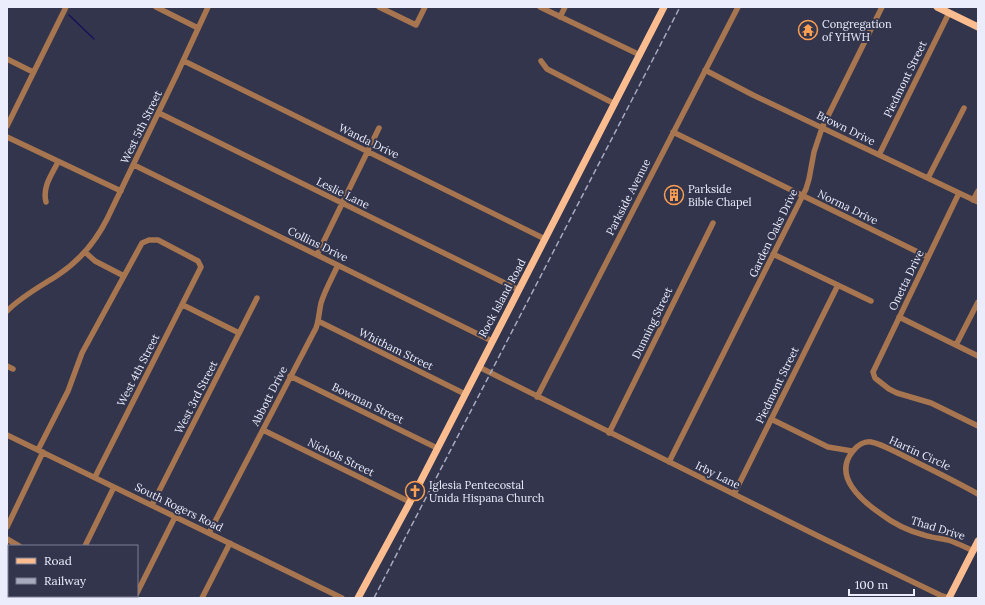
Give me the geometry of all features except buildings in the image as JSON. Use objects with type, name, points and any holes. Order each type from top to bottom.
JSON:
[{"type":"main road","name":"Rock Island Road","points":[[358,598],[410,502],[664,7]]},
{"type":"main road","points":[[937,7],[978,27]]},
{"type":"main road","points":[[949,598],[978,541]]},
{"type":"street","points":[[7,126],[66,7]]},
{"type":"street","points":[[156,7],[198,28]]},
{"type":"street","name":"West 5th Street","points":[[7,311],[19,299],[60,274],[84,252],[102,228],[184,61],[208,7]]},
{"type":"street","points":[[379,7],[416,25],[425,7]]},
{"type":"street","points":[[540,7],[640,55]]},
{"type":"street","points":[[560,17],[565,7]]},
{"type":"street","name":"Parkside Avenue","points":[[537,397],[738,7]]},
{"type":"street","name":"Garden Oaks Drive","points":[[670,462],[802,195],[809,179],[814,152],[822,128],[882,7]]},
{"type":"street","name":"Piedmont Street","points":[[879,155],[949,13]]},
{"type":"street","points":[[7,59],[34,72]]},
{"type":"street","name":"Wanda Drive","points":[[184,61],[545,239]]},
{"type":"street","points":[[541,61],[547,69],[615,104]]},
{"type":"street","name":"Brown Drive","points":[[705,70],[822,128],[976,201]]},
{"type":"street","points":[[928,178],[964,108]]},
{"type":"street","name":"Leslie Lane","points":[[159,113],[519,290]]},
{"type":"street","points":[[317,254],[379,128]]},
{"type":"street","name":"Norma Drive","points":[[674,132],[928,257]]},
{"type":"street","points":[[7,137],[121,191]]},
{"type":"street","points":[[46,202],[44,196],[46,186],[58,162]]},
{"type":"street","name":"Collins Drive","points":[[134,165],[492,341]]},
{"type":"street","points":[[976,201],[978,191]]},
{"type":"street","name":"Onetta Drive","points":[[959,193],[874,369],[873,376],[897,393],[931,404],[978,426]]},
{"type":"street","name":"Dunning Street","points":[[609,433],[713,223]]},
{"type":"street","name":"West 4th Street","points":[[94,477],[200,272],[201,267],[198,261],[158,240],[149,240],[142,243],[124,276]]},
{"type":"street","points":[[7,527],[68,390],[82,353],[124,276],[95,261],[84,252]]},
{"type":"street","points":[[773,254],[871,301]]},
{"type":"street","name":"Abbott Drive","points":[[209,533],[318,321],[325,291],[338,265]]},
{"type":"street","name":"Piedmont Street","points":[[734,494],[838,285]]},
{"type":"street","name":"West 3rd Street","points":[[152,505],[257,298]]},
{"type":"street","points":[[956,345],[978,302]]},
{"type":"street","points":[[183,305],[239,334]]},
{"type":"street","points":[[899,317],[978,356]]},
{"type":"street","name":"Whitham Street","points":[[318,321],[465,394]]},
{"type":"street","name":"Irby Lane","points":[[479,367],[609,433],[940,595],[949,598]]},
{"type":"street","name":"Bowman Street","points":[[290,376],[437,448]]},
{"type":"street","points":[[771,419],[824,446],[852,452]]},
{"type":"street","name":"Nichols Street","points":[[263,430],[410,502]]},
{"type":"street","name":"South Rogers Road","points":[[7,435],[342,598]]},
{"type":"street","name":"Hartin Circle","points":[[852,452],[857,446],[865,443],[875,443],[950,478],[978,494]]},
{"type":"street","name":"Thad Drive","points":[[852,452],[847,463],[846,472],[848,482],[855,492],[870,506],[891,521],[911,531],[926,536],[949,540],[974,551]]},
{"type":"street","points":[[85,545],[114,486]]},
{"type":"street","points":[[138,591],[175,517]]},
{"type":"street","points":[[7,539],[17,545]]},
{"type":"street","points":[[202,598],[230,543]]},
{"type":"waterway","points":[[69,15],[94,39]]},
{"type":"railway","points":[[374,598],[680,7]]},
{"type":"place","name":"Congregation of YHWH","points":[[808,30]]},
{"type":"place","name":"Parkside Bible Chapel","points":[[674,195]]},
{"type":"place","name":"Iglesia Pentecostal Unida Hispana Church","points":[[415,491]]}]
